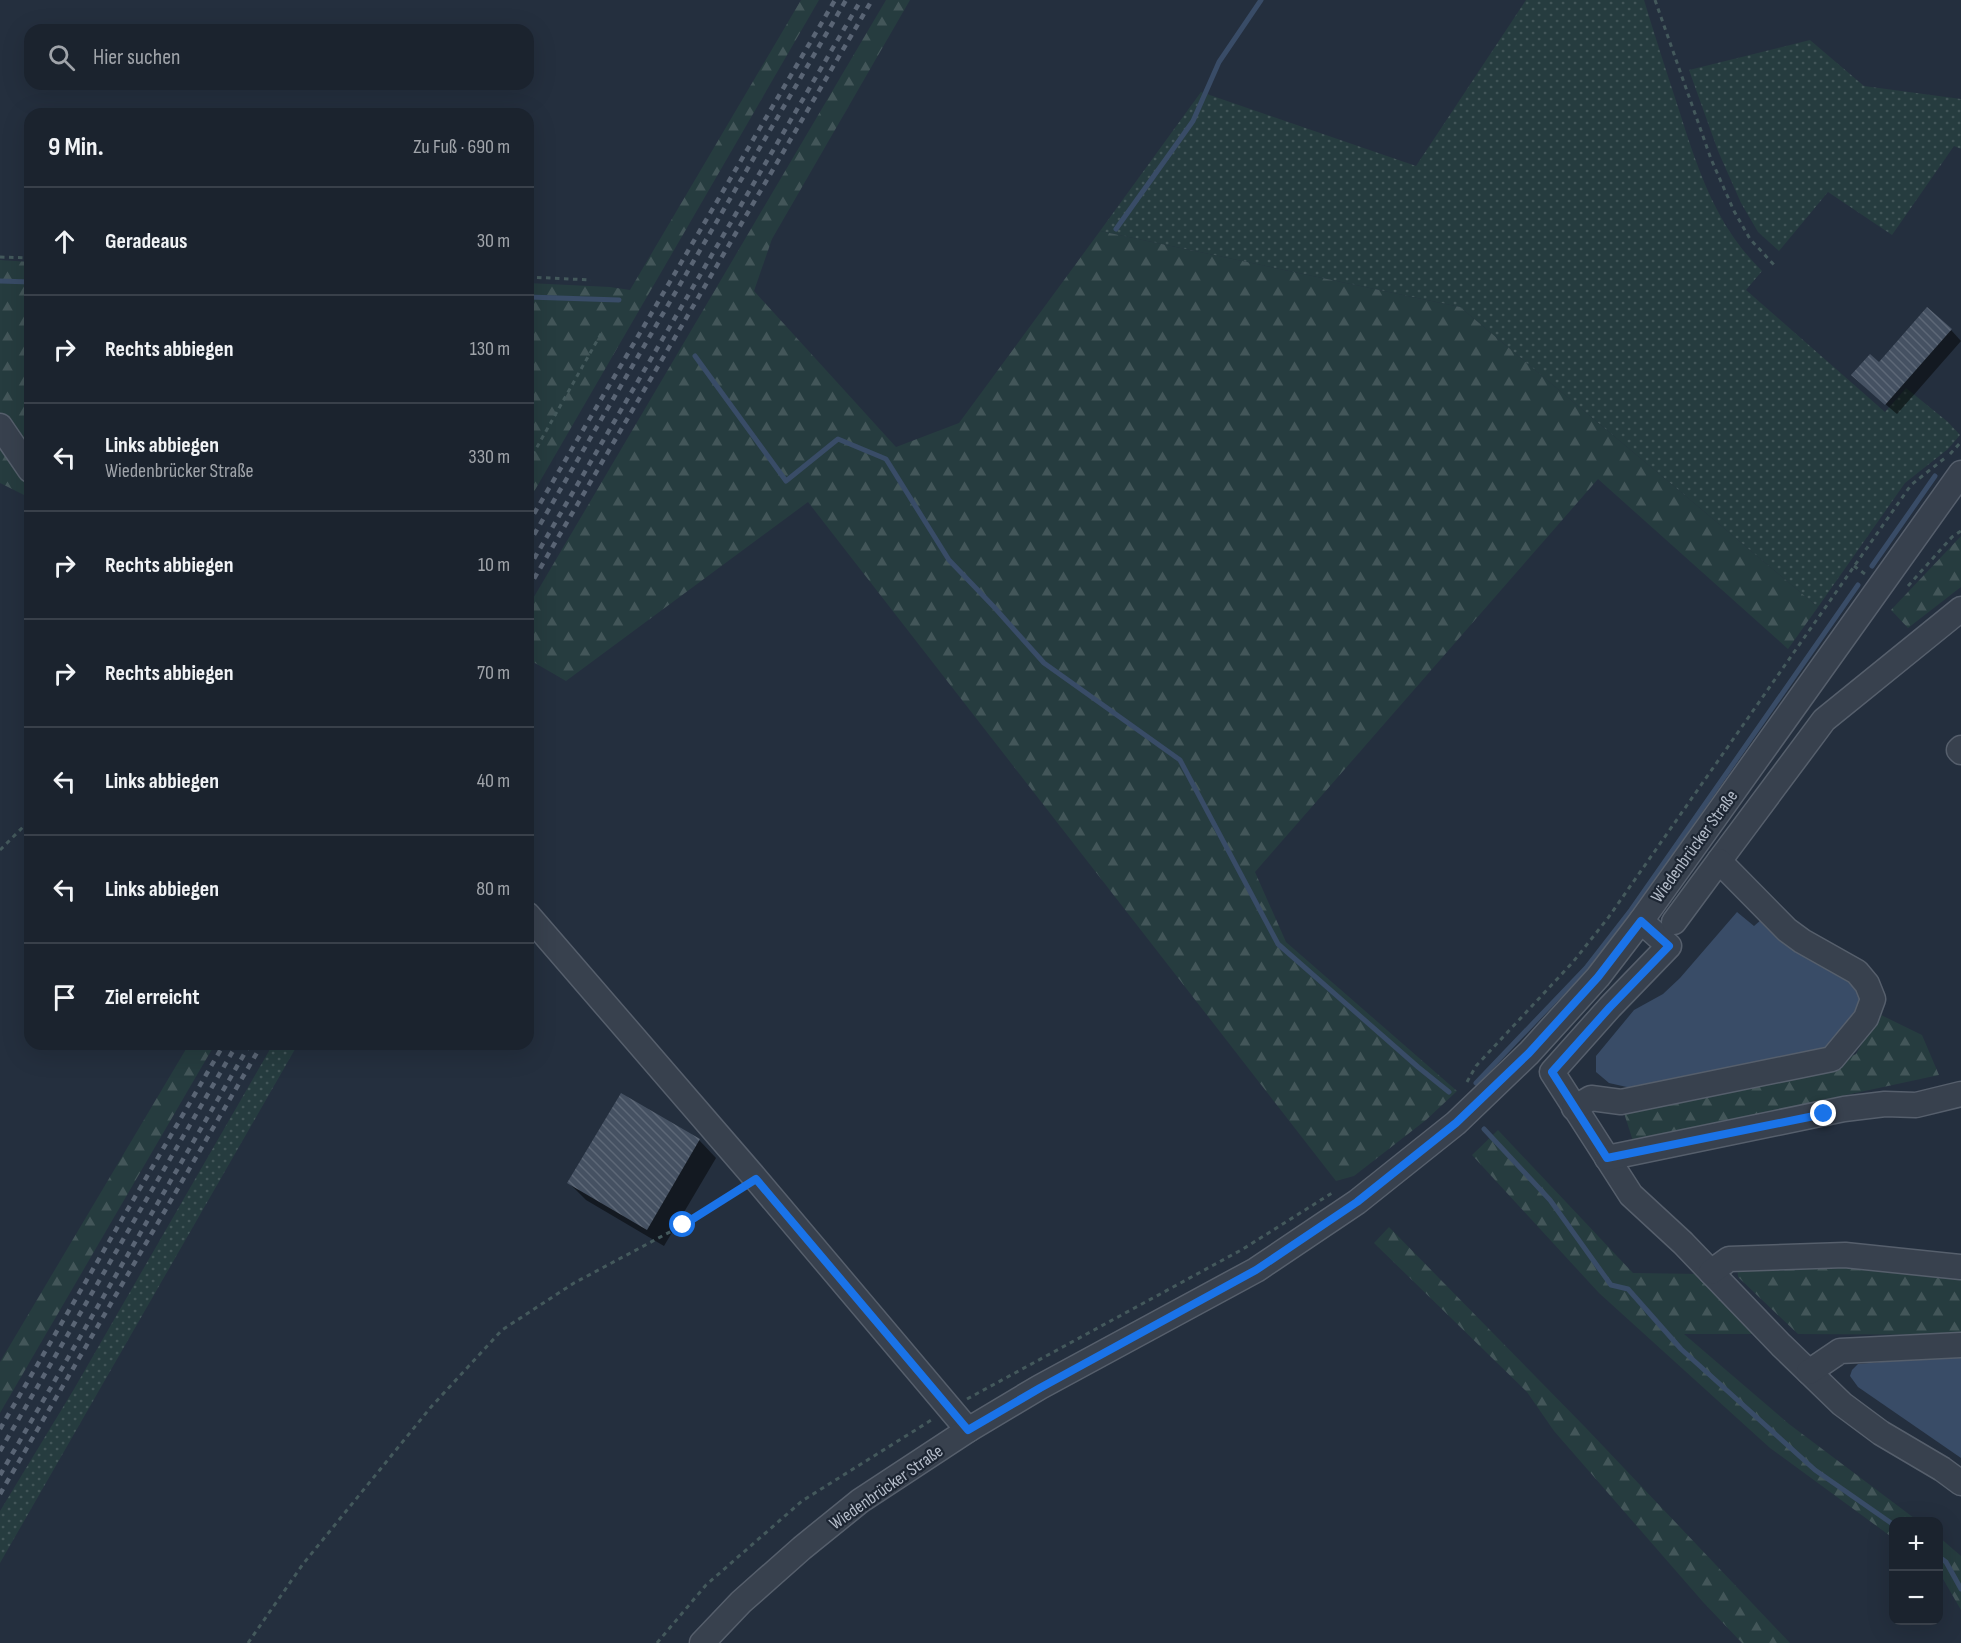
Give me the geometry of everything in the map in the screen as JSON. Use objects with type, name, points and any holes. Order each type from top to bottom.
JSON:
[{"type":"street","points":[[0,426],[24,461]]},
{"type":"street","name":"Wiedenbrücker Straße","points":[[702,1643],[741,1602],[802,1548],[860,1502],[968,1430],[1256,1270],[1357,1202],[1456,1123],[1529,1053],[1598,977],[1641,921],[1961,473]]},
{"type":"street","points":[[1922,528],[1961,504]]},
{"type":"street","points":[[1674,922],[1824,720],[1961,609]]},
{"type":"street","points":[[1574,1108],[1591,1098],[1621,1102],[1832,1059],[1866,1018],[1873,999],[1867,984],[1857,972],[1786,930],[1719,861]]},
{"type":"street","points":[[1641,921],[1669,946],[1552,1072],[1630,1195],[1683,1243],[1842,1404],[1881,1433],[1961,1483]]},
{"type":"street","points":[[534,922],[756,1179],[968,1430]]},
{"type":"street","points":[[1607,1158],[1844,1109],[1885,1104],[1916,1105],[1961,1094]]},
{"type":"street","points":[[1711,1272],[1729,1259],[1845,1255],[1961,1267]]},
{"type":"street","points":[[1809,1372],[1840,1351],[1961,1345]]},
{"type":"path","points":[[1655,0],[1711,159],[1734,211],[1750,239],[1776,267]]},
{"type":"path","points":[[0,256],[24,258]]},
{"type":"path","points":[[534,277],[591,280]]},
{"type":"path","points":[[534,452],[602,332]]},
{"type":"path","points":[[1466,1084],[1476,1066],[1574,962],[1608,918],[1911,485],[1954,452],[1961,442]]},
{"type":"path","points":[[0,850],[24,826]]},
{"type":"path","points":[[248,1643],[303,1564],[423,1417],[502,1330],[542,1302],[683,1225],[756,1179]]},
{"type":"path","points":[[657,1643],[706,1585],[802,1501],[950,1408],[1243,1249],[1326,1195],[1336,1191]]},
{"type":"green space","points":[[801,0],[819,0],[534,492],[534,283],[630,290]]},
{"type":"green space","points":[[886,0],[910,0],[772,239],[754,291],[896,447],[959,423],[1100,231],[1460,307],[1818,607],[1788,649],[1598,479],[1255,872],[1286,942],[1457,1091],[1426,1120],[1354,1176],[1336,1181],[808,502],[566,681],[534,662],[534,597]]},
{"type":"green space","points":[[1526,0],[1644,0],[1701,175],[1710,196],[1732,235],[1762,271],[1746,290],[1885,412],[1906,388],[1948,422],[1960,435],[1948,449],[1905,483],[1818,607],[1460,307],[1100,231],[1201,92],[1416,166]]},
{"type":"green space","points":[[1810,40],[1864,86],[1961,99],[1961,149],[1954,146],[1892,235],[1828,192],[1779,251],[1758,232],[1741,203],[1718,151],[1689,70]]},
{"type":"green space","points":[[0,260],[24,262],[24,495],[0,483]]},
{"type":"green space","points":[[1961,536],[1961,587],[1908,628],[1891,610]]},
{"type":"green space","points":[[1879,1014],[1922,1035],[1939,1075],[1633,1141],[1623,1110],[1832,1066],[1856,1054]]},
{"type":"green space","points":[[185,1050],[212,1050],[0,1413],[0,1362]]},
{"type":"green space","points":[[270,1050],[295,1050],[0,1563],[0,1511],[74,1389]]},
{"type":"green space","points":[[1498,1130],[1633,1273],[1702,1274],[1755,1334],[1684,1334],[1789,1424],[1913,1517],[1889,1517],[1889,1535],[1770,1448],[1599,1293],[1472,1155]]},
{"type":"green space","points":[[1389,1227],[1586,1428],[1790,1643],[1742,1643],[1703,1602],[1554,1431],[1527,1392],[1374,1243]]},
{"type":"green space","points":[[1737,1263],[1847,1264],[1961,1274],[1961,1335],[1798,1334],[1738,1277]]},
{"type":"green space","points":[[1943,1540],[1961,1556],[1961,1610],[1943,1579]]},
{"type":"water","points":[[1737,912],[1754,926],[1762,919],[1854,977],[1867,998],[1830,1054],[1640,1090],[1609,1083],[1596,1072],[1596,1056],[1634,1010],[1663,994],[1680,978]]},
{"type":"water","points":[[1961,1355],[1961,1458],[1858,1387],[1850,1376],[1858,1364]]},
{"type":"building","points":[[1927,307],[1952,329],[1885,405],[1851,375],[1870,354],[1879,362]]},
{"type":"building","points":[[621,1093],[700,1139],[647,1230],[567,1183]]},
{"type":"waterway","points":[[1116,229],[1193,121],[1219,62],[1261,0]]},
{"type":"waterway","points":[[0,281],[24,282]]},
{"type":"waterway","points":[[534,297],[619,300]]},
{"type":"waterway","points":[[695,356],[786,481],[838,439],[886,459],[949,560],[1044,663],[1180,760],[1278,944],[1449,1092]]},
{"type":"waterway","points":[[1872,566],[1935,476]]},
{"type":"waterway","points":[[1476,1083],[1586,968],[1631,910],[1858,585]]},
{"type":"waterway","points":[[1484,1129],[1550,1200],[1611,1285],[1628,1289],[1681,1349],[1815,1470],[1889,1522]]},
{"type":"waterway","points":[[1943,1560],[1961,1589]]},
{"type":"railway","points":[[534,514],[835,0]]},
{"type":"railway","points":[[534,535],[846,0]]},
{"type":"railway","points":[[534,559],[861,0]]},
{"type":"railway","points":[[534,579],[872,0]]},
{"type":"railway","points":[[0,1429],[221,1050]]},
{"type":"railway","points":[[0,1451],[234,1050]]},
{"type":"railway","points":[[0,1475],[247,1050]]},
{"type":"railway","points":[[0,1494],[259,1050]]},
{"type":"route","points":[[683,1225],[756,1179],[968,1430],[1256,1270],[1357,1202],[1456,1123],[1529,1053],[1598,977],[1641,921],[1669,946],[1552,1072],[1607,1158],[1824,1114]]}]
